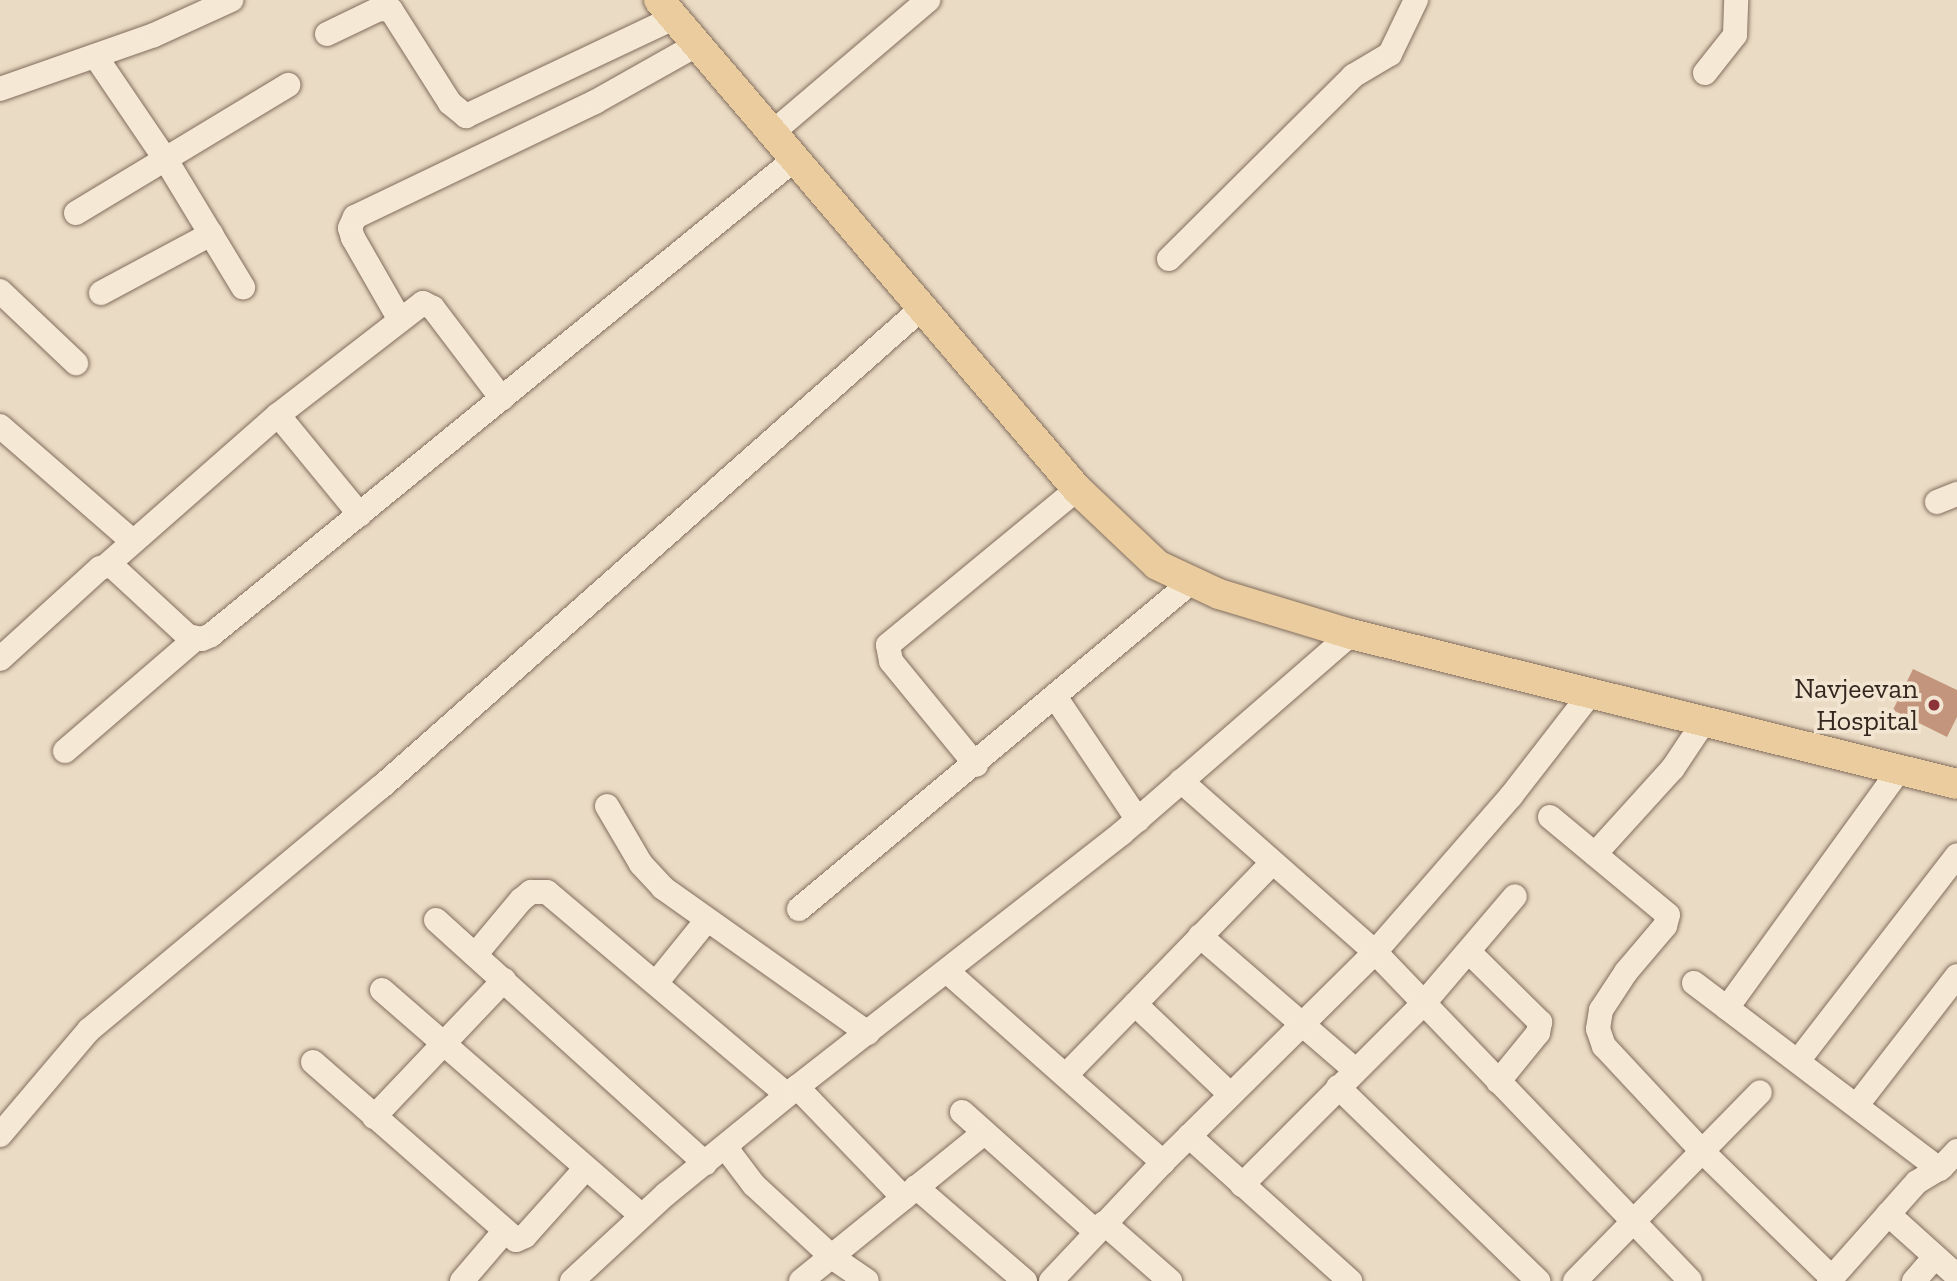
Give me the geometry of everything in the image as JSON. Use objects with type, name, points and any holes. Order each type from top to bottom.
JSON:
[{"type":"main road","points":[[667,9],[1077,489],[1157,565],[1190,583],[1351,634],[1957,784]]},
{"type":"street","points":[[0,89],[96,57],[231,0]]},
{"type":"street","points":[[773,132],[928,0]]},
{"type":"street","points":[[1169,259],[1353,76],[1390,54],[1416,0]]},
{"type":"street","points":[[1705,73],[1735,35],[1736,0]]},
{"type":"street","points":[[327,34],[379,9],[391,10],[450,103],[466,116],[667,9]]},
{"type":"street","points":[[400,320],[350,228],[355,216],[596,102],[698,44]]},
{"type":"street","points":[[96,57],[166,160],[243,287]]},
{"type":"street","points":[[76,213],[288,85]]},
{"type":"street","points":[[65,751],[195,639],[211,635],[796,158]]},
{"type":"street","points":[[102,293],[211,234]]},
{"type":"street","points":[[0,291],[76,363]]},
{"type":"street","points":[[0,659],[106,566],[131,540],[278,415],[419,304],[430,304],[502,400]]},
{"type":"street","points":[[0,1135],[89,1030],[391,778],[922,308]]},
{"type":"street","points":[[278,415],[360,515]]},
{"type":"street","points":[[0,426],[131,540]]},
{"type":"street","points":[[976,765],[891,661],[887,645],[1077,489]]},
{"type":"street","points":[[106,566],[116,565],[178,628],[195,639]]},
{"type":"street","points":[[799,909],[976,765],[1190,583]]},
{"type":"street","points":[[572,1281],[642,1216],[792,1091],[948,973],[1138,820],[1351,634]]},
{"type":"street","points":[[1051,1281],[1163,1162],[1376,952],[1511,796],[1590,694]]},
{"type":"street","points":[[1056,698],[1138,820]]},
{"type":"street","points":[[1595,854],[1673,768],[1703,723]]},
{"type":"street","points":[[1727,1008],[1900,769]]},
{"type":"street","points":[[1181,781],[1271,864],[1376,952],[1690,1281]]},
{"type":"street","points":[[607,806],[651,877],[707,920],[868,1033]]},
{"type":"street","points":[[1550,817],[1669,919],[1607,999],[1601,1010],[1599,1037],[1703,1152],[1831,1279],[1923,1175],[1938,1169],[1957,1151]]},
{"type":"street","points":[[1798,1061],[1957,855]]},
{"type":"street","points":[[1067,1074],[1271,864]]},
{"type":"street","points":[[475,955],[521,900],[540,891],[557,898],[656,983],[792,1091],[910,1193],[1025,1281]]},
{"type":"street","points":[[1242,1185],[1346,1078],[1424,1003],[1515,896]]},
{"type":"street","points":[[436,920],[705,1163]]},
{"type":"street","points":[[656,983],[707,920]]},
{"type":"street","points":[[1200,936],[1301,1024],[1346,1078],[1538,1281]]},
{"type":"street","points":[[1469,952],[1540,1022],[1538,1033],[1498,1082]]},
{"type":"street","points":[[948,973],[1067,1074],[1163,1162]]},
{"type":"street","points":[[1857,1105],[1957,976]]},
{"type":"street","points":[[374,1116],[504,981]]},
{"type":"street","points":[[1694,983],[1938,1169]]},
{"type":"street","points":[[382,990],[642,1216]]},
{"type":"street","points":[[1135,1004],[1231,1095]]},
{"type":"street","points":[[313,1062],[504,1232],[522,1238],[586,1168]]},
{"type":"street","points":[[1575,1281],[1634,1224],[1760,1092]]},
{"type":"street","points":[[962,1112],[1100,1228],[1170,1281]]},
{"type":"street","points":[[801,1281],[836,1256],[984,1133]]},
{"type":"street","points":[[1189,1136],[1350,1281]]},
{"type":"street","points":[[730,1143],[729,1152],[754,1185],[832,1257],[836,1256],[867,1281]]},
{"type":"street","points":[[1888,1214],[1948,1261],[1914,1281]]},
{"type":"street","points":[[462,1281],[504,1232]]},
{"type":"building","points":[[1913,669],[1957,690],[1957,717],[1947,737],[1893,710]]},
{"type":"place","name":"Navjeevan Hospital","points":[[1934,705]]}]
